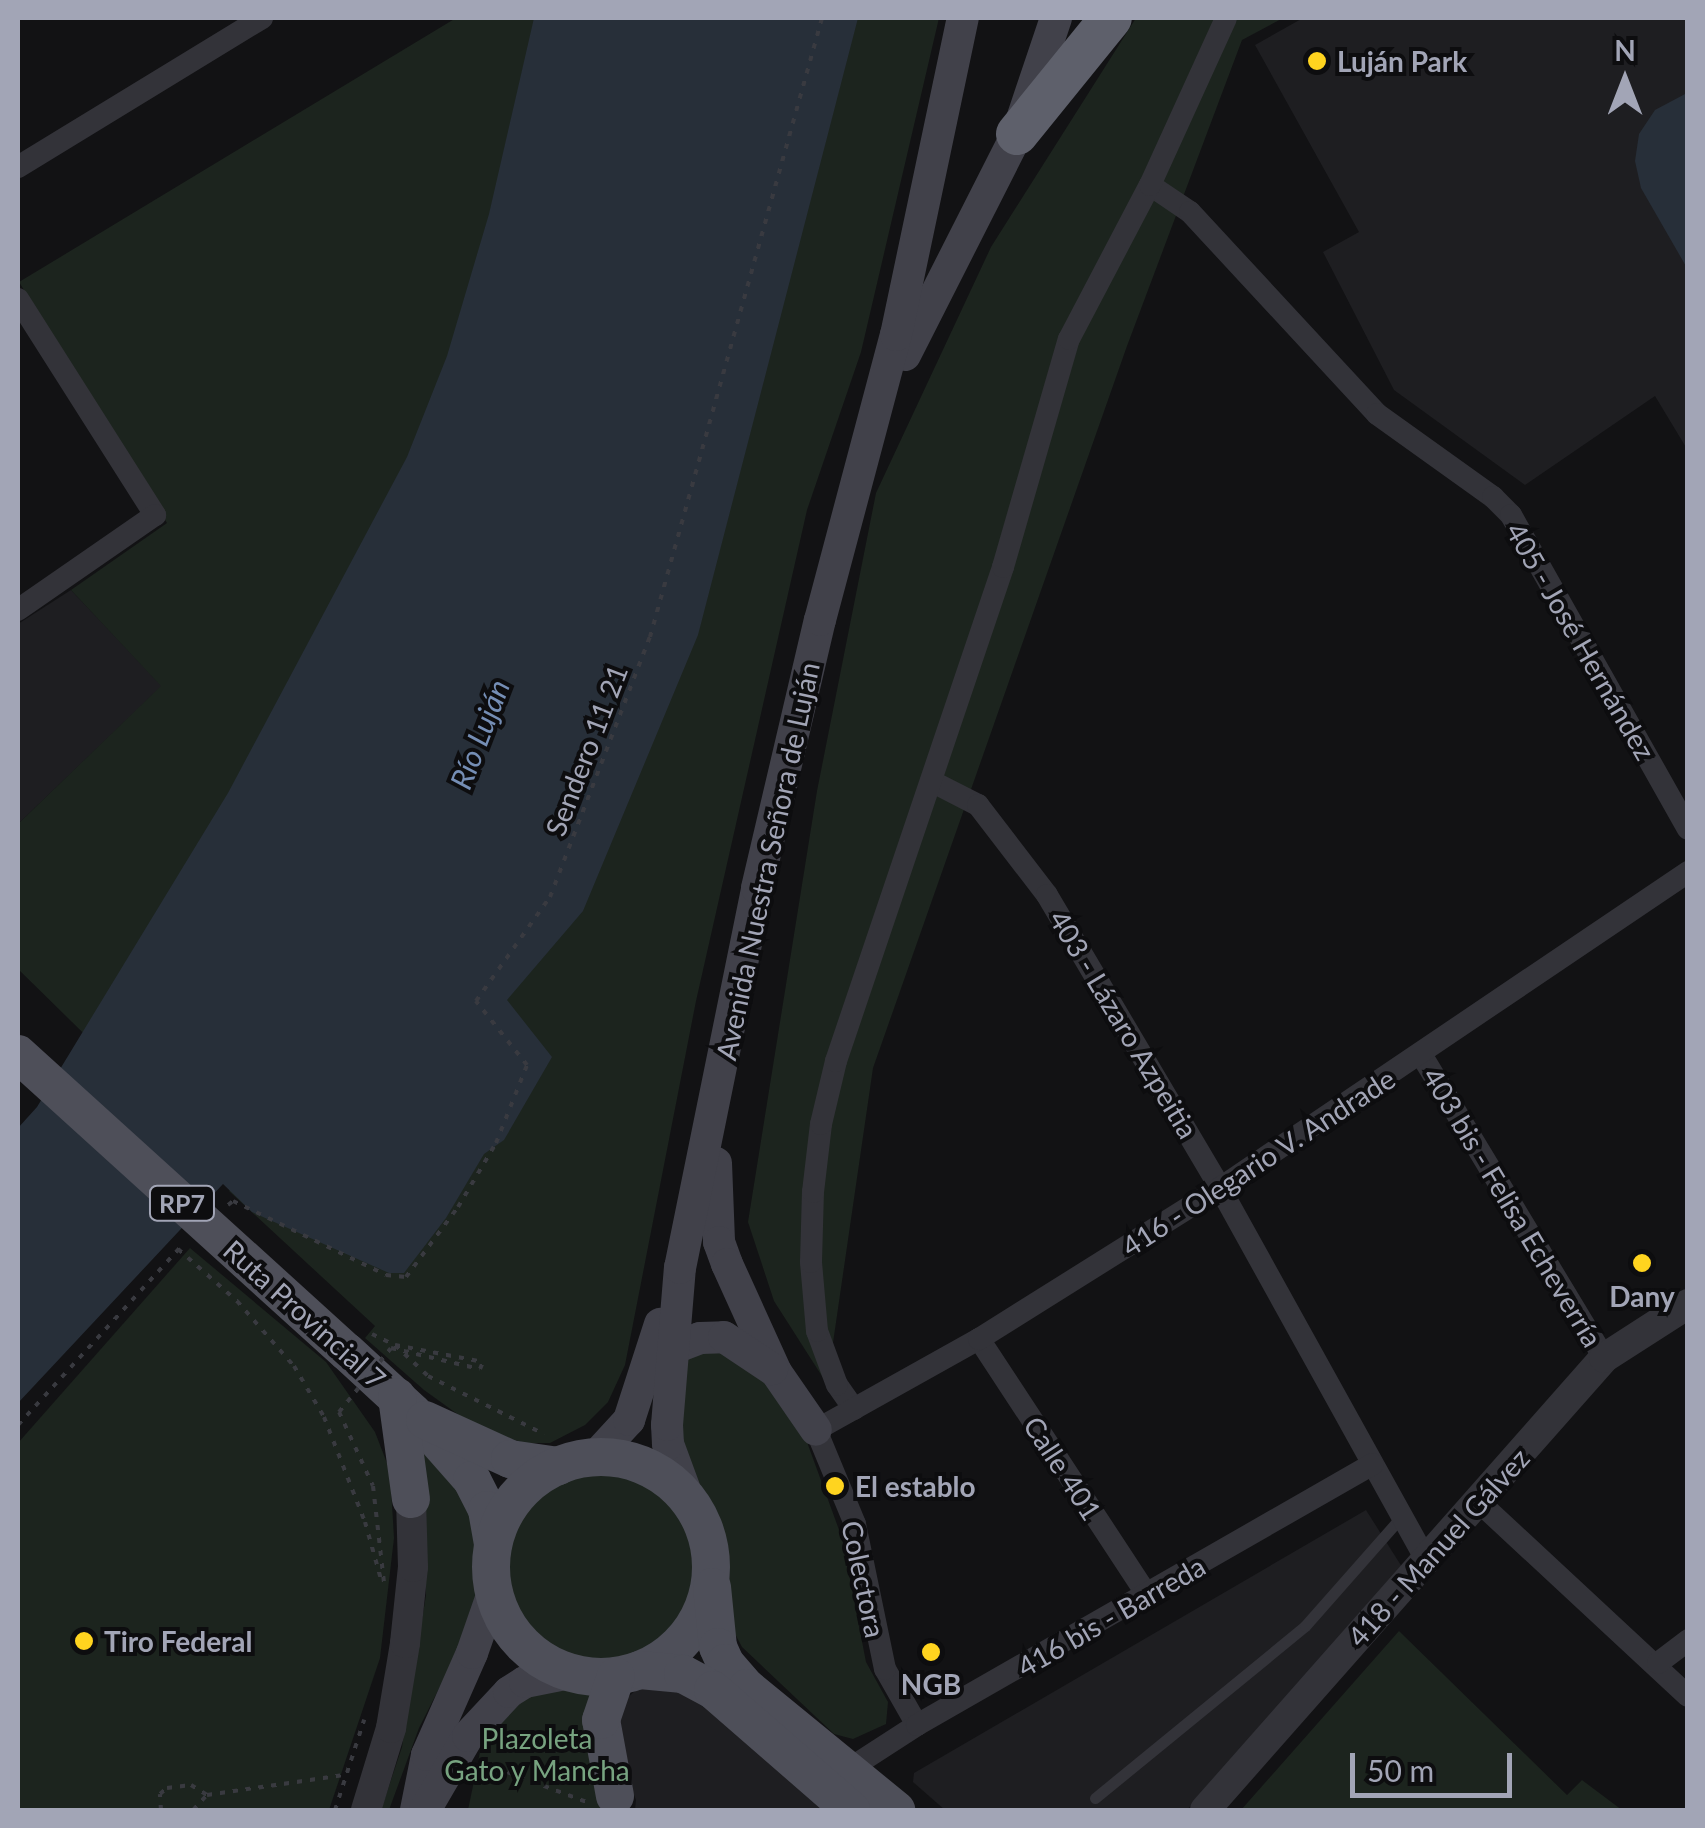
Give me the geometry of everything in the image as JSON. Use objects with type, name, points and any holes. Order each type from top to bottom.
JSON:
[{"type":"highway","points":[[1017,134],[1111,18]]},
{"type":"main road","name":"Avenida Nuestra Señora de Luján","points":[[576,1461],[630,1420],[680,1268],[757,888],[896,336],[962,18]]},
{"type":"main road","name":"Avenida Nuestra Señora de Luján","points":[[864,456],[930,301],[1017,134],[1056,18]]},
{"type":"main road","name":"Ruta Provincial 7","points":[[18,1054],[360,1343],[405,1405],[472,1480],[487,1510],[492,1544]]},
{"type":"main road","points":[[723,1064],[716,1168],[719,1242],[776,1372],[816,1430]]},
{"type":"main road","name":"Avenida Nuestra Señora de Luján","points":[[680,1268],[666,1425],[673,1461],[689,1501]]},
{"type":"main road","points":[[674,1348],[700,1338],[724,1336],[776,1372]]},
{"type":"main road","points":[[405,1405],[411,1499]]},
{"type":"main road","name":"Ruta Provincial 7","points":[[405,1405],[510,1459],[576,1461]]},
{"type":"main road","points":[[492,1544],[499,1524],[523,1489],[576,1461]]},
{"type":"main road","name":"RP7","points":[[576,1461],[647,1468],[689,1501],[707,1538],[718,1647],[725,1663],[747,1688],[896,1810]]},
{"type":"main road","name":"RP7","points":[[492,1544],[494,1590],[501,1616],[523,1646],[570,1673],[683,1674],[713,1690],[851,1810]]},
{"type":"main road","name":"RP7","points":[[628,1673],[683,1641],[702,1612],[710,1579]]},
{"type":"main road","points":[[416,1810],[427,1755],[472,1653],[494,1590]]},
{"type":"main road","points":[[425,1810],[458,1754],[509,1692],[526,1682],[570,1673]]},
{"type":"main road","points":[[610,1804],[601,1720],[628,1673]]},
{"type":"street","points":[[18,167],[262,18]]},
{"type":"street","points":[[854,1409],[838,1385],[817,1331],[811,1262],[812,1192],[821,1124],[836,1060],[1002,567],[1069,339],[1150,185],[1222,24]]},
{"type":"street","name":"405 - José Hernández","points":[[1150,185],[1190,212],[1378,414],[1446,467],[1493,496],[1511,516],[1688,829]]},
{"type":"street","points":[[18,299],[156,516],[18,610]]},
{"type":"street","name":"403 - Lázaro Azpeitia","points":[[930,781],[978,805],[1014,846],[1047,895],[1220,1188],[1427,1562]]},
{"type":"street","name":"416 - Olegario V. Andrade","points":[[816,1430],[979,1340],[1220,1188],[1422,1056],[1688,872]]},
{"type":"street","name":"403 bis - Felisa Echeverría","points":[[1422,1056],[1604,1358]]},
{"type":"street","name":"418 - Manuel Gálvez","points":[[1205,1810],[1604,1358],[1688,1304]]},
{"type":"street","name":"Calle 401","points":[[979,1340],[1148,1596]]},
{"type":"street","name":"Colectora","points":[[816,1430],[855,1524],[885,1669],[916,1725]]},
{"type":"street","name":"416 bis - Barreda","points":[[849,1768],[916,1725],[1148,1596],[1373,1464]]},
{"type":"street","points":[[366,1810],[378,1724],[413,1567],[411,1499]]},
{"type":"street","points":[[1479,1502],[1658,1663],[1688,1696]]},
{"type":"street","points":[[1658,1663],[1688,1640]]},
{"type":"lane","points":[[1095,1798],[1304,1626],[1402,1516]]},
{"type":"path","name":"Sendero 11 21","points":[[219,1213],[233,1201],[386,1275],[406,1278],[458,1207],[496,1143],[527,1065],[476,1002],[550,897],[650,637],[822,18]]},
{"type":"path","points":[[18,1425],[192,1237]]},
{"type":"path","points":[[178,1249],[237,1302],[294,1366],[331,1434],[365,1522],[385,1591],[373,1486],[340,1412],[391,1348],[480,1369],[483,1362],[394,1345],[360,1343]]},
{"type":"path","points":[[394,1345],[428,1376],[538,1429],[576,1461]]},
{"type":"path","points":[[335,1810],[344,1776],[378,1724],[366,1710]]},
{"type":"path","points":[[458,1754],[610,1804]]},
{"type":"path","points":[[193,1810],[207,1796],[344,1776]]},
{"type":"path","points":[[161,1810],[160,1794],[168,1788],[191,1785],[207,1796]]},
{"type":"shaded area","points":[[1303,18],[1687,18],[1687,449],[1655,396],[1525,485],[1394,390],[1323,252],[1359,232],[1255,45]]},
{"type":"shaded area","points":[[71,590],[162,686],[18,824],[18,624]]},
{"type":"shaded area","points":[[1366,1510],[1402,1567],[1187,1810],[945,1810],[913,1782],[914,1773]]},
{"type":"shaded area","points":[[683,1683],[838,1810],[635,1810],[636,1800],[616,1747],[621,1703],[642,1685]]},
{"type":"green space","points":[[456,18],[558,18],[483,340],[125,1074],[18,969],[18,824],[161,686],[71,590],[167,523],[19,282]]},
{"type":"green space","points":[[699,18],[939,18],[861,352],[807,510],[696,1001],[625,1365],[608,1402],[585,1425],[550,1443],[525,1443],[481,1431],[424,1390],[365,1338],[375,1326],[229,1191],[321,1117]]},
{"type":"green space","points":[[1136,18],[1283,18],[1242,40],[1127,346],[873,1068],[827,1384],[774,1301],[748,1222],[817,791],[876,493],[991,247]]},
{"type":"green space","points":[[190,1248],[326,1362],[375,1432],[390,1471],[394,1538],[380,1658],[329,1810],[18,1810],[18,1443]]},
{"type":"green space","points":[[695,1347],[748,1356],[807,1442],[842,1538],[866,1662],[888,1702],[886,1724],[853,1739],[834,1734],[742,1647],[734,1632],[727,1603],[722,1529],[681,1450],[684,1359]]},
{"type":"green space","points":[[417,1434],[479,1520],[475,1603],[455,1657],[419,1728],[389,1810],[381,1810],[402,1747],[426,1595],[425,1482]]},
{"type":"green space","points":[[603,1466],[640,1473],[672,1494],[693,1526],[700,1563],[693,1600],[672,1632],[640,1653],[603,1660],[566,1653],[534,1632],[513,1600],[506,1563],[513,1526],[534,1494],[566,1473]]},
{"type":"green space","points":[[1399,1631],[1567,1795],[1582,1780],[1622,1810],[1241,1810]]},
{"type":"green space","name":"Plazoleta Gato y Mancha","points":[[570,1682],[603,1685],[608,1810],[468,1810],[481,1747],[507,1704]]},
{"type":"water","name":"Río Luján","points":[[534,18],[858,18],[698,635],[583,911],[507,1000],[552,1057],[504,1140],[484,1154],[446,1218],[404,1273],[389,1273],[252,1212],[223,1184],[18,1403],[18,1128],[37,1107],[228,793],[407,457],[447,356],[489,214]]},
{"type":"water","points":[[1688,93],[1687,268],[1641,188],[1635,161],[1639,134],[1655,110]]},
{"type":"place","name":"Luján Park","points":[[1317,61]]},
{"type":"place","name":"Dany","points":[[1642,1263]]},
{"type":"place","name":"El establo","points":[[835,1486]]},
{"type":"place","name":"Tiro Federal","points":[[84,1641]]},
{"type":"place","name":"NGB","points":[[931,1652]]}]
